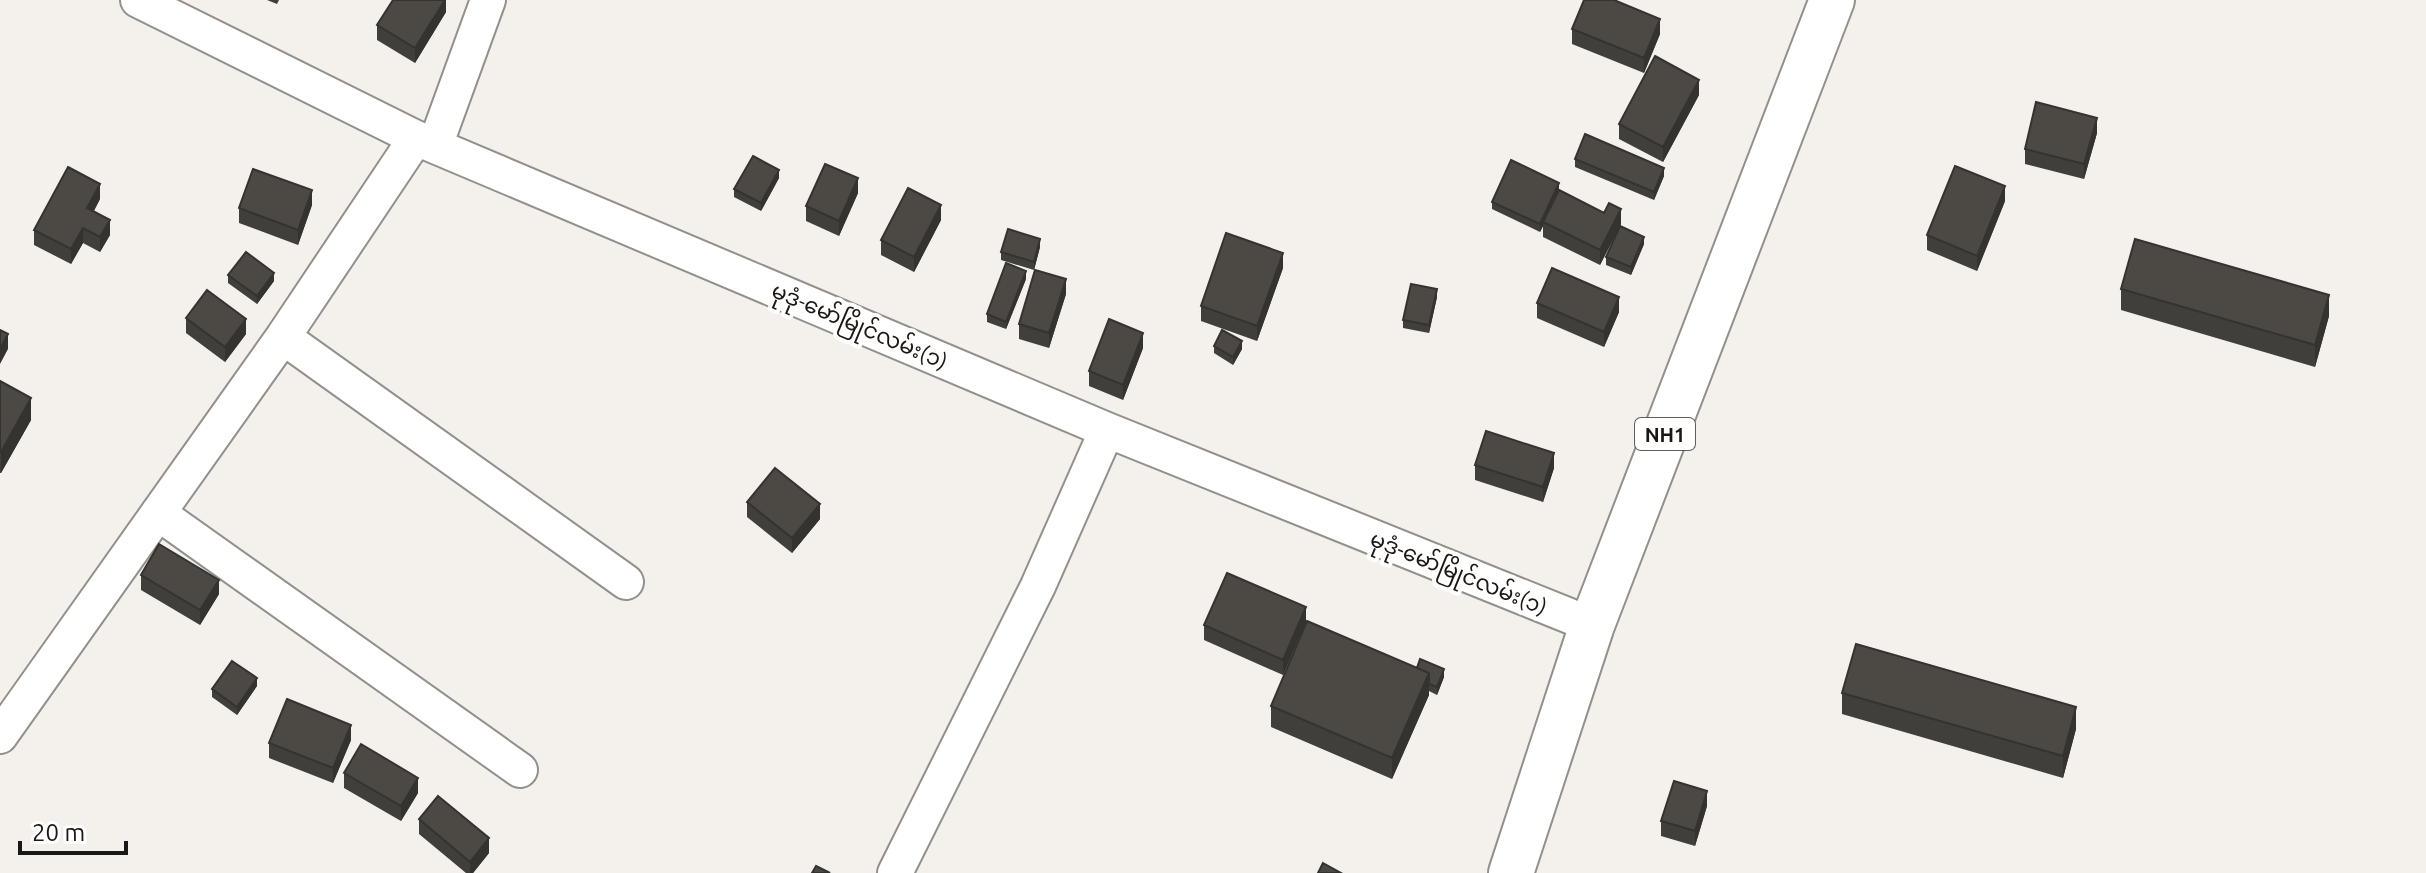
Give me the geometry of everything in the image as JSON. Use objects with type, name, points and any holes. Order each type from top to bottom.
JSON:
[{"type":"highway","name":"NH1","points":[[1511,873],[1592,625],[1832,0]]},
{"type":"street","name":"မုဒုံ-မော်မြိုင်လမ်း(၁)","points":[[138,0],[425,142],[1107,430],[1592,625]]},
{"type":"street","points":[[0,736],[425,142],[488,0]]},
{"type":"street","points":[[283,337],[626,582]]},
{"type":"street","points":[[895,873],[1038,586],[1107,430]]},
{"type":"street","points":[[158,513],[520,770]]},
{"type":"building","points":[[393,0],[445,0],[415,48],[377,25]]},
{"type":"building","points":[[1584,0],[1614,0],[1660,19],[1644,58],[1572,29]]},
{"type":"building","points":[[1655,56],[1699,80],[1663,147],[1619,124]]},
{"type":"building","points":[[2036,102],[2097,118],[2084,164],[2025,149]]},
{"type":"building","points":[[1585,134],[1664,168],[1654,192],[1575,159]]},
{"type":"building","points":[[753,156],[779,170],[761,203],[734,189]]},
{"type":"building","points":[[1511,160],[1559,183],[1540,224],[1492,202]]},
{"type":"building","points":[[825,164],[858,178],[839,221],[806,206]]},
{"type":"building","points":[[1955,166],[2005,186],[1977,256],[1927,235]]},
{"type":"building","points":[[68,167],[100,184],[87,208],[110,220],[100,237],[83,228],[71,249],[34,230]]},
{"type":"building","points":[[253,169],[312,190],[298,230],[239,208]]},
{"type":"building","points":[[908,188],[941,205],[914,257],[881,240]]},
{"type":"building","points":[[1559,190],[1604,213],[1609,203],[1621,209],[1600,250],[1543,222]]},
{"type":"building","points":[[1620,226],[1644,237],[1631,267],[1606,257]]},
{"type":"building","points":[[1008,229],[1040,239],[1034,262],[1001,252]]},
{"type":"building","points":[[1226,233],[1283,253],[1257,326],[1201,306]]},
{"type":"building","points":[[2135,239],[2329,295],[2315,345],[2121,289]]},
{"type":"building","points":[[246,252],[274,273],[257,296],[228,275]]},
{"type":"building","points":[[1006,263],[1026,271],[1006,322],[987,314]]},
{"type":"building","points":[[1552,268],[1619,297],[1604,332],[1537,303]]},
{"type":"building","points":[[1035,270],[1066,279],[1049,333],[1019,324]]},
{"type":"building","points":[[1411,284],[1437,289],[1429,325],[1403,320]]},
{"type":"building","points":[[207,290],[246,319],[225,347],[186,318]]},
{"type":"building","points":[[1109,319],[1143,333],[1123,385],[1089,371]]},
{"type":"building","points":[[0,330],[8,334],[0,349]]},
{"type":"building","points":[[1222,330],[1242,341],[1233,357],[1214,346]]},
{"type":"building","points":[[0,381],[31,398],[1,452],[0,451]]},
{"type":"building","points":[[1486,431],[1554,453],[1543,487],[1475,465]]},
{"type":"building","points":[[775,468],[820,504],[792,538],[747,502]]},
{"type":"building","points":[[159,544],[219,580],[200,610],[141,575]]},
{"type":"building","points":[[1227,573],[1306,607],[1283,660],[1204,625]]},
{"type":"building","points":[[1307,621],[1429,673],[1392,758],[1271,706]]},
{"type":"building","points":[[1856,644],[2076,707],[2063,756],[1842,693]]},
{"type":"building","points":[[1420,659],[1444,669],[1437,687],[1429,684],[1429,673],[1417,668]]},
{"type":"building","points":[[232,661],[257,678],[237,707],[212,689]]},
{"type":"building","points":[[287,699],[351,725],[333,768],[269,743]]},
{"type":"building","points":[[361,744],[418,778],[401,806],[344,773]]},
{"type":"building","points":[[1674,781],[1707,791],[1695,831],[1661,821]]},
{"type":"building","points":[[438,796],[489,838],[470,862],[419,819]]},
{"type":"building","points":[[1323,863],[1341,873],[1318,873]]},
{"type":"building","points":[[816,866],[830,873],[812,873]]}]
